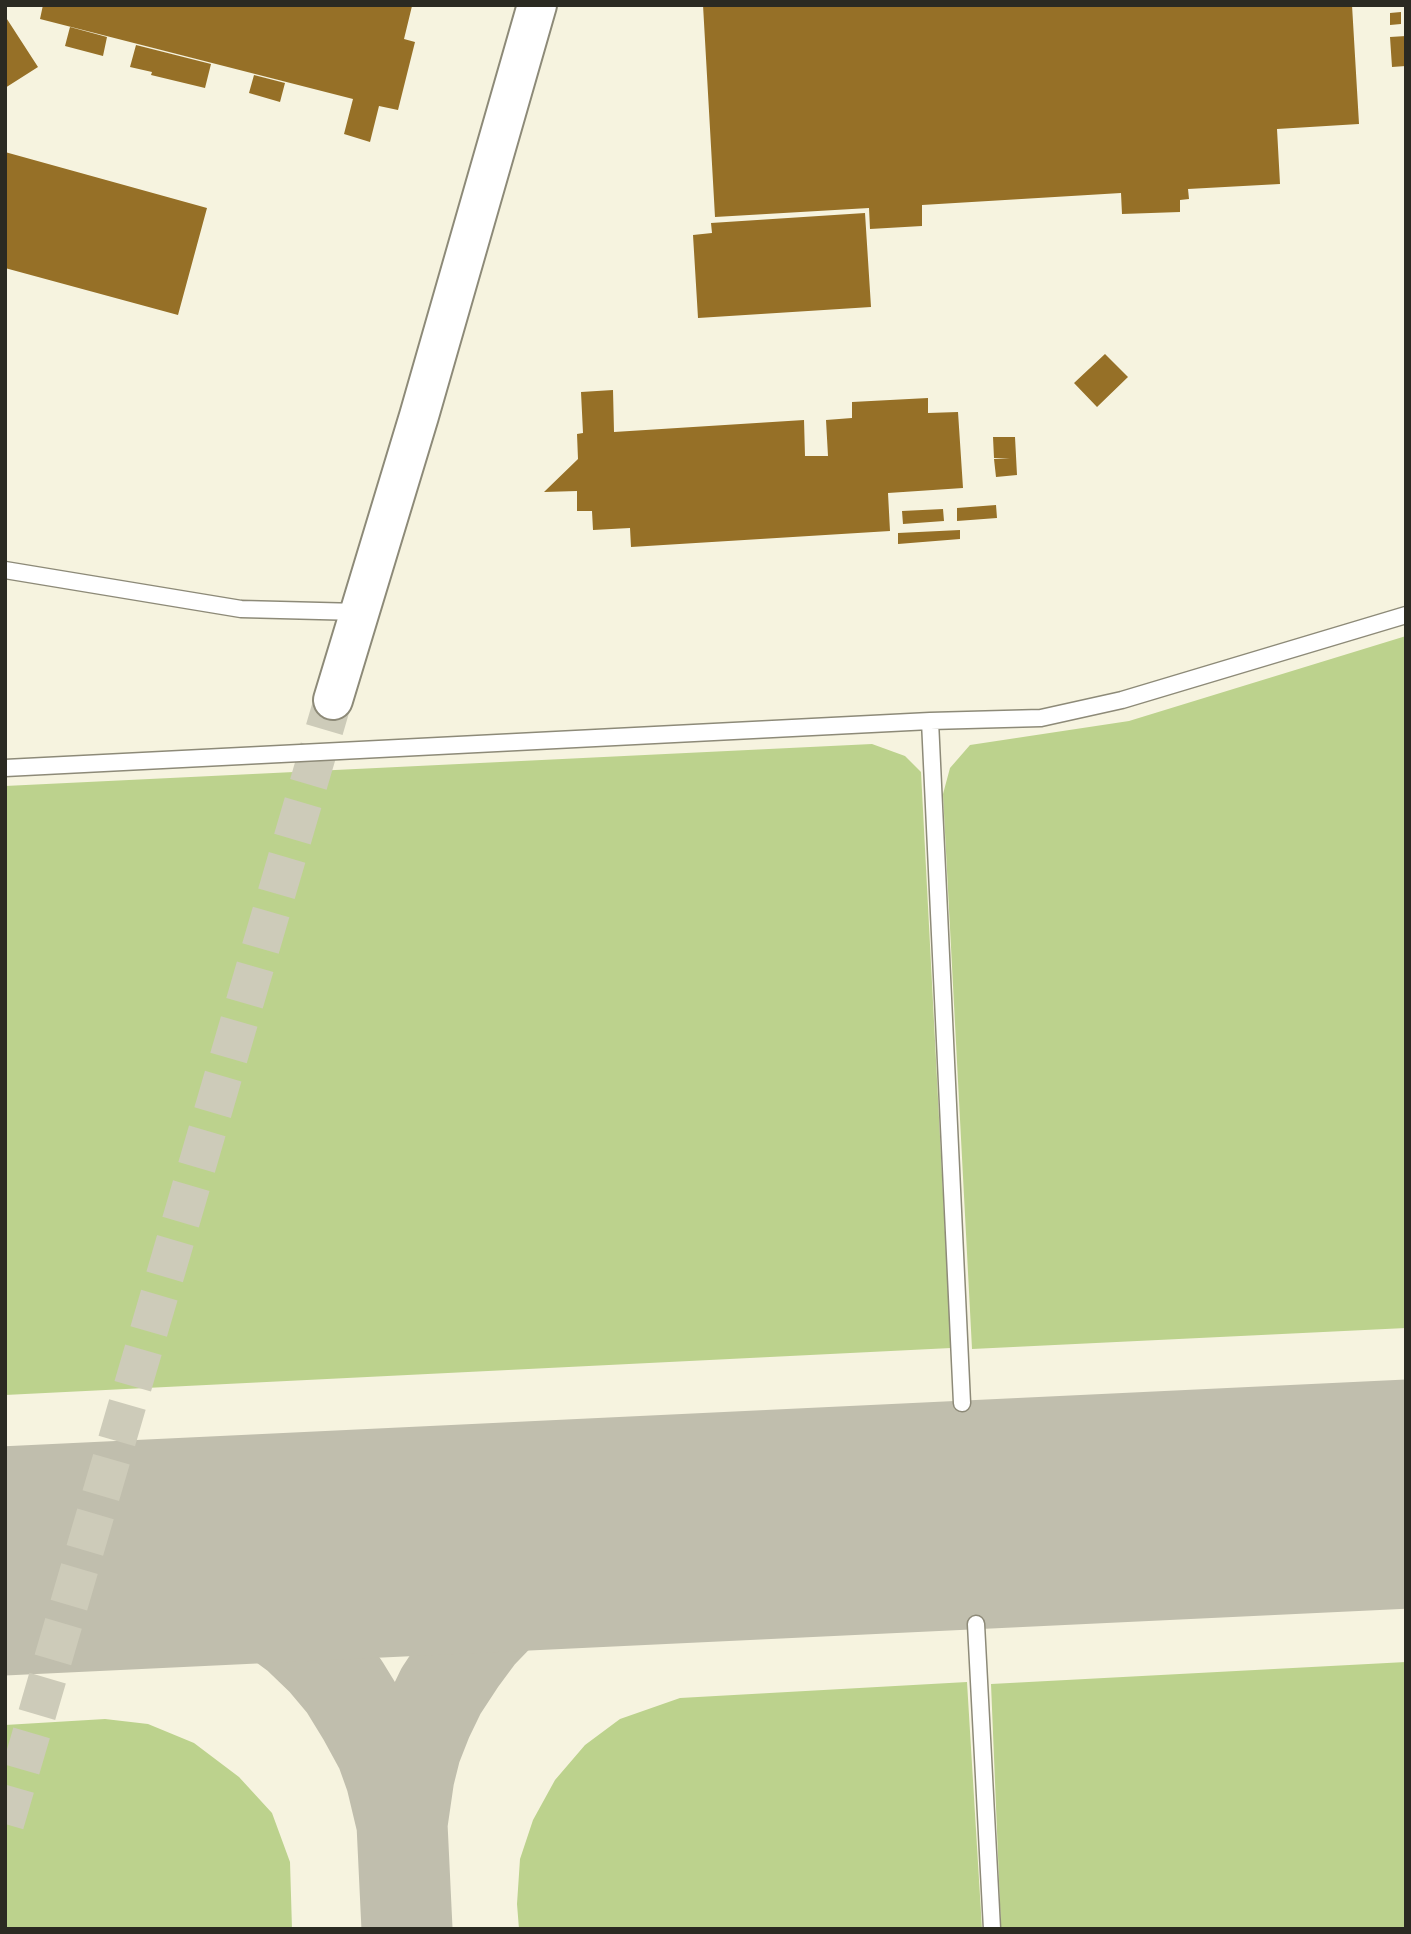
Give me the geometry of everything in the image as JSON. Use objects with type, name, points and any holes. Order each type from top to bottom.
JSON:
[{"type":"street","points":[[333,700],[419,416],[537,5]]},
{"type":"lane","points":[[5,570],[242,609],[359,612]]},
{"type":"lane","points":[[5,768],[930,721],[1041,718],[1122,700],[1406,615]]},
{"type":"lane","points":[[930,721],[962,1403]]},
{"type":"lane","points":[[976,1625],[992,1929]]},
{"type":"green space","points":[[1406,636],[1406,1328],[972,1349],[943,794],[950,768],[970,745],[1129,721]]},
{"type":"green space","points":[[872,744],[905,756],[921,772],[951,1348],[5,1395],[5,786]]},
{"type":"green space","points":[[1406,1662],[1406,1929],[1001,1929],[991,1684]]},
{"type":"green space","points":[[967,1682],[982,1929],[519,1929],[517,1904],[520,1859],[533,1820],[555,1780],[585,1745],[620,1719],[680,1698]]},
{"type":"green space","points":[[105,1719],[148,1724],[194,1743],[239,1777],[272,1813],[290,1862],[292,1929],[5,1929],[5,1725]]},
{"type":"building","points":[[43,5],[408,5],[412,6],[404,39],[415,42],[398,110],[379,106],[370,142],[344,134],[353,99],[40,19]]},
{"type":"building","points":[[703,5],[1352,5],[1359,124],[1277,129],[1280,184],[1188,189],[1189,199],[1180,200],[1180,212],[1122,214],[1121,193],[922,205],[922,226],[870,229],[869,208],[715,217]]},
{"type":"building","points":[[1401,12],[1401,24],[1390,25],[1390,13]]},
{"type":"building","points":[[5,16],[38,67],[5,88]]},
{"type":"building","points":[[70,27],[107,37],[103,56],[65,46]]},
{"type":"building","points":[[1406,36],[1406,66],[1392,67],[1390,37]]},
{"type":"building","points":[[136,45],[211,64],[205,88],[130,67]]},
{"type":"building","points":[[254,75],[285,83],[280,102],[249,93]]},
{"type":"building","points":[[5,152],[207,208],[178,315],[5,268]]},
{"type":"building","points":[[865,213],[871,307],[698,318],[693,235],[712,233],[711,223]]},
{"type":"building","points":[[1105,354],[1128,377],[1097,407],[1074,383]]},
{"type":"building","points":[[613,390],[614,432],[804,420],[805,456],[828,456],[826,420],[852,418],[852,402],[928,398],[928,413],[958,412],[963,488],[888,493],[890,531],[631,547],[630,528],[593,530],[592,511],[577,511],[577,491],[544,492],[578,459],[577,434],[583,433],[581,392]]},
{"type":"building","points":[[993,437],[1015,437],[1017,475],[996,477],[994,459],[1010,458],[994,458]]},
{"type":"building","points":[[996,505],[997,518],[957,521],[957,508]]},
{"type":"building","points":[[943,509],[944,521],[903,524],[902,511]]},
{"type":"building","points":[[960,530],[960,539],[898,544],[898,533]]},
{"type":"taxiway","points":[[407,1929],[402,1824],[409,1776],[427,1720],[441,1691],[460,1662],[480,1635],[507,1607],[565,1568],[592,1554],[688,1528]]},
{"type":"taxiway","points":[[73,1558],[156,1568],[193,1578],[270,1616],[297,1636],[344,1686],[363,1717],[381,1750],[402,1824]]},
{"type":"runway","points":[[5,1561],[1406,1494]]},
{"type":"tunnel","points":[[5,1824],[333,700]]}]
